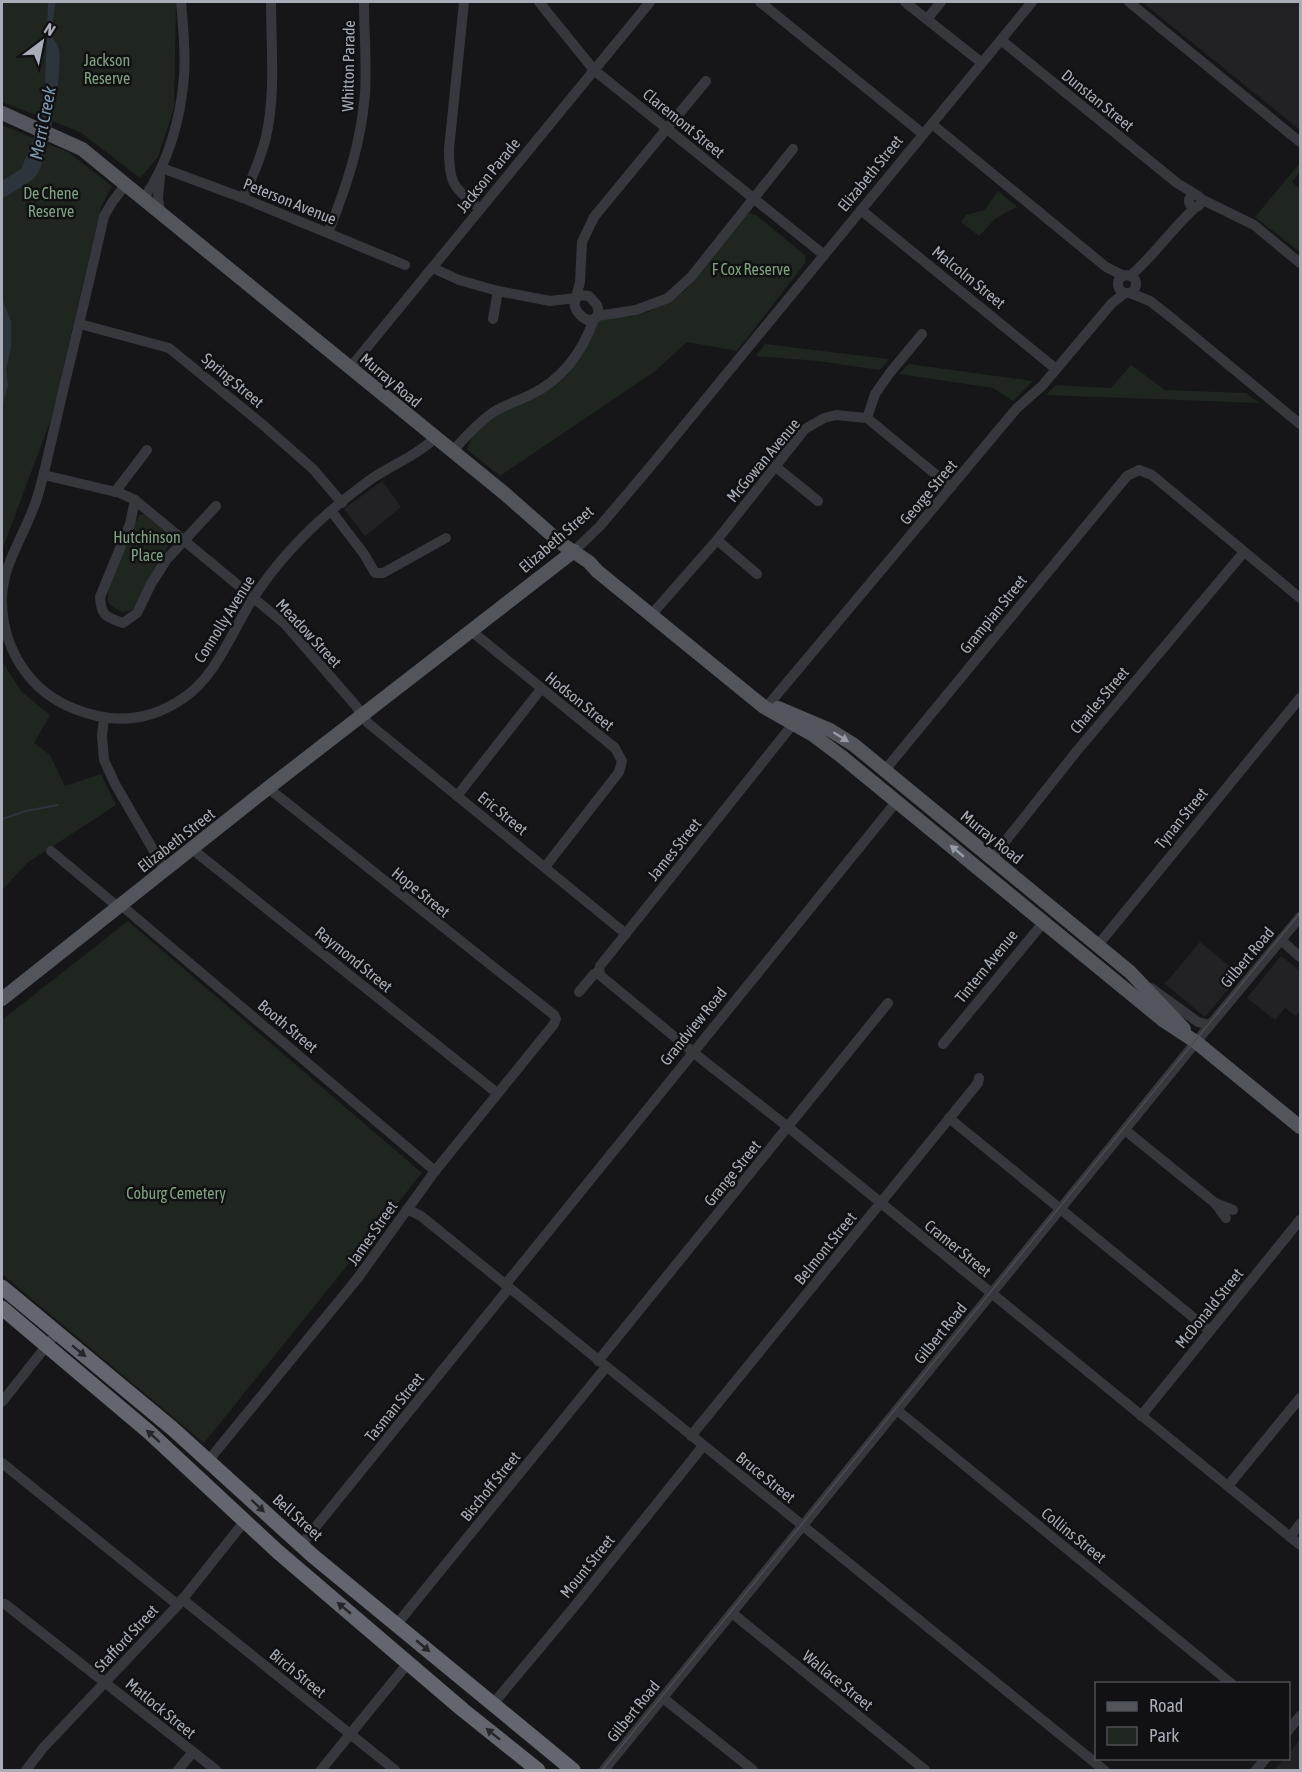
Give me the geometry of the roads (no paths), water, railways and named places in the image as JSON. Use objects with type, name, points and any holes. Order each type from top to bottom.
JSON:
[{"type":"highway","name":"Bell Street","points":[[2,1287],[52,1339],[244,1522],[408,1663],[538,1770]]},
{"type":"highway","name":"Bell Street","points":[[2,1308],[52,1339],[208,1461],[301,1545],[573,1770]]},
{"type":"highway","points":[[224,1503],[233,1482]]},
{"type":"main road","name":"Murray Road","points":[[7,116],[75,144],[144,198],[562,544],[574,551],[764,707],[827,745],[1164,1021],[1195,1041],[1300,1127]]},
{"type":"main road","name":"Elizabeth Street","points":[[2,999],[268,788],[574,551]]},
{"type":"main road","name":"Murray Road","points":[[747,692],[843,737],[1130,972],[1195,1041]]},
{"type":"main road","name":"Grampian Street","points":[[875,783],[885,770]]},
{"type":"main road","name":"Grandview Road","points":[[897,801],[907,789]]},
{"type":"main road","name":"Charles Street","points":[[980,871],[992,858]]},
{"type":"main road","name":"Tintern Avenue","points":[[1043,923],[1054,909]]},
{"type":"main road","name":"Tynan Street","points":[[1087,958],[1098,945]]},
{"type":"street","points":[[160,212],[158,198],[161,170],[176,122],[184,76],[181,2]]},
{"type":"street","points":[[243,198],[259,159],[270,114],[271,2]]},
{"type":"street","name":"Whitton Parade","points":[[328,233],[347,186],[361,126],[366,63],[364,2]]},
{"type":"street","points":[[464,2],[449,149],[449,172],[457,189],[480,209]]},
{"type":"street","name":"Claremont Street","points":[[539,2],[594,70],[824,255]]},
{"type":"street","name":"Jackson Parade","points":[[350,368],[650,2]]},
{"type":"street","points":[[905,2],[982,63]]},
{"type":"street","points":[[927,19],[941,2]]},
{"type":"street","name":"Elizabeth Street","points":[[574,551],[608,517],[1032,2]]},
{"type":"street","points":[[1129,2],[1300,142]]},
{"type":"street","points":[[764,3],[923,134]]},
{"type":"street","name":"Dunstan Street","points":[[1001,40],[1177,183],[1195,202]]},
{"type":"street","points":[[580,346],[583,332],[577,305],[582,242],[594,217],[706,81]]},
{"type":"street","points":[[932,124],[1300,424]]},
{"type":"street","points":[[594,309],[626,311],[652,305],[668,298],[691,277],[793,149]]},
{"type":"street","points":[[144,198],[161,170]]},
{"type":"street","name":"Peterson Avenue","points":[[161,170],[243,198],[405,265]]},
{"type":"street","name":"Connolly Avenue","points":[[126,184],[112,201],[105,216],[44,475],[24,533],[8,566],[4,584],[2,600],[8,640],[24,671],[36,685],[62,704],[104,718],[124,720],[158,713],[183,699],[204,680],[253,597],[275,567],[309,532],[367,482],[423,449],[435,438]]},
{"type":"street","points":[[1195,202],[1219,209],[1254,225],[1300,263]]},
{"type":"street","name":"George Street","points":[[769,704],[1017,408],[1037,392],[1195,202]]},
{"type":"street","name":"Malcolm Street","points":[[861,210],[1056,369]]},
{"type":"street","points":[[433,268],[459,280],[498,291],[577,305],[587,321],[594,309]]},
{"type":"street","points":[[452,452],[493,412],[531,395],[556,380],[571,364],[594,309],[581,271]]},
{"type":"street","points":[[493,319],[498,291]]},
{"type":"street","points":[[577,305],[584,294],[594,309]]},
{"type":"street","name":"Spring Street","points":[[80,324],[169,348],[313,469],[342,503]]},
{"type":"street","points":[[922,334],[875,394],[867,418],[951,487]]},
{"type":"street","name":"McGowan Avenue","points":[[652,614],[717,540],[806,429],[824,418],[837,414],[867,418]]},
{"type":"street","points":[[115,492],[147,450]]},
{"type":"street","points":[[776,467],[818,501]]},
{"type":"street","name":"Grampian Street","points":[[885,770],[1127,476],[1139,470],[1152,476],[1244,552]]},
{"type":"street","name":"Meadow Street","points":[[44,475],[115,492],[135,500],[285,624],[363,715]]},
{"type":"street","points":[[135,500],[130,524],[100,597],[101,609],[108,618],[123,623],[137,613],[151,584],[167,559],[216,506]]},
{"type":"street","points":[[332,512],[364,554],[375,573],[383,573],[446,538]]},
{"type":"street","points":[[717,540],[758,574]]},
{"type":"street","points":[[1244,552],[1300,598]]},
{"type":"street","name":"Charles Street","points":[[992,858],[1076,752],[1244,552]]},
{"type":"street","name":"Hodson Street","points":[[470,630],[615,748],[622,761],[619,772],[545,867]]},
{"type":"street","points":[[457,796],[541,689]]},
{"type":"street","name":"Tynan Street","points":[[1098,945],[1300,698]]},
{"type":"street","name":"Eric Street","points":[[363,715],[368,723],[626,934]]},
{"type":"street","points":[[104,718],[102,736],[104,760],[115,784],[165,870]]},
{"type":"street","name":"James Street","points":[[579,992],[599,971],[600,966],[793,724]]},
{"type":"street","name":"Hope Street","points":[[268,788],[554,1015],[555,1019]]},
{"type":"street","name":"Grandview Road","points":[[507,1286],[897,801]]},
{"type":"street","name":"Raymond Street","points":[[192,849],[497,1093]]},
{"type":"street","name":"Booth Street","points":[[51,851],[120,906],[435,1171]]},
{"type":"street","name":"Gilbert Road","points":[[604,1770],[1195,1041],[1300,916]]},
{"type":"street","name":"Tintern Avenue","points":[[943,1044],[1043,923]]},
{"type":"street","points":[[1281,940],[1300,957]]},
{"type":"street","name":"Cramer Street","points":[[599,971],[602,976],[693,1052],[1300,1545]]},
{"type":"street","points":[[1130,972],[1197,1022],[1210,1025]]},
{"type":"street","name":"Grange Street","points":[[602,1364],[888,1003]]},
{"type":"street","name":"James Street","points":[[208,1461],[357,1279],[435,1171],[554,1024],[555,1019]]},
{"type":"street","name":"Belmont Street","points":[[691,1436],[978,1083],[979,1078]]},
{"type":"street","points":[[948,1118],[1210,1331]]},
{"type":"street","points":[[1125,1130],[1230,1214]]},
{"type":"street","name":"Bruce Street","points":[[407,1209],[421,1216],[1104,1770]]},
{"type":"street","name":"McDonald Street","points":[[1141,1416],[1300,1220]]},
{"type":"street","name":"Tasman Street","points":[[301,1545],[507,1286]]},
{"type":"street","points":[[2,1402],[52,1339]]},
{"type":"street","name":"Bischoff Street","points":[[397,1624],[602,1364]]},
{"type":"street","points":[[1228,1486],[1300,1398]]},
{"type":"street","name":"Collins Street","points":[[897,1410],[1231,1682]]},
{"type":"street","name":"Mount Street","points":[[493,1704],[703,1446]]},
{"type":"street","name":"Birch Street","points":[[2,1462],[395,1770]]},
{"type":"street","name":"Stafford Street","points":[[26,1770],[43,1748],[180,1602],[244,1522]]},
{"type":"street","points":[[1290,1537],[1300,1524]]},
{"type":"street","name":"Matlock Street","points":[[2,1604],[5,1604],[216,1770]]},
{"type":"street","name":"Wallace Street","points":[[732,1613],[926,1770]]},
{"type":"street","points":[[321,1770],[408,1663]]},
{"type":"street","points":[[663,1698],[753,1770]]},
{"type":"street","points":[[1290,1729],[1300,1716]]},
{"type":"street","points":[[178,1770],[193,1752]]},
{"type":"water","name":"Merri Creek","points":[[48,2],[56,2],[52,38],[58,45],[60,56],[50,134],[41,168],[36,176],[2,199],[2,181],[21,169],[34,138],[45,85]]},
{"type":"water","points":[[2,298],[11,322],[11,347],[6,370],[8,385],[2,407]]},
{"type":"waterway","points":[[2,819],[26,811],[58,805]]},
{"type":"tram line","points":[[602,1770],[1300,913]]},
{"type":"park label","name":"Jackson Reserve","points":[[107,69]]},
{"type":"park label","name":"De Chene Reserve","points":[[51,202]]},
{"type":"park label","name":"F Cox Reserve","points":[[751,269]]},
{"type":"park label","name":"Hutchinson Place","points":[[147,546]]},
{"type":"park label","name":"Coburg Cemetery","points":[[176,1193]]}]
